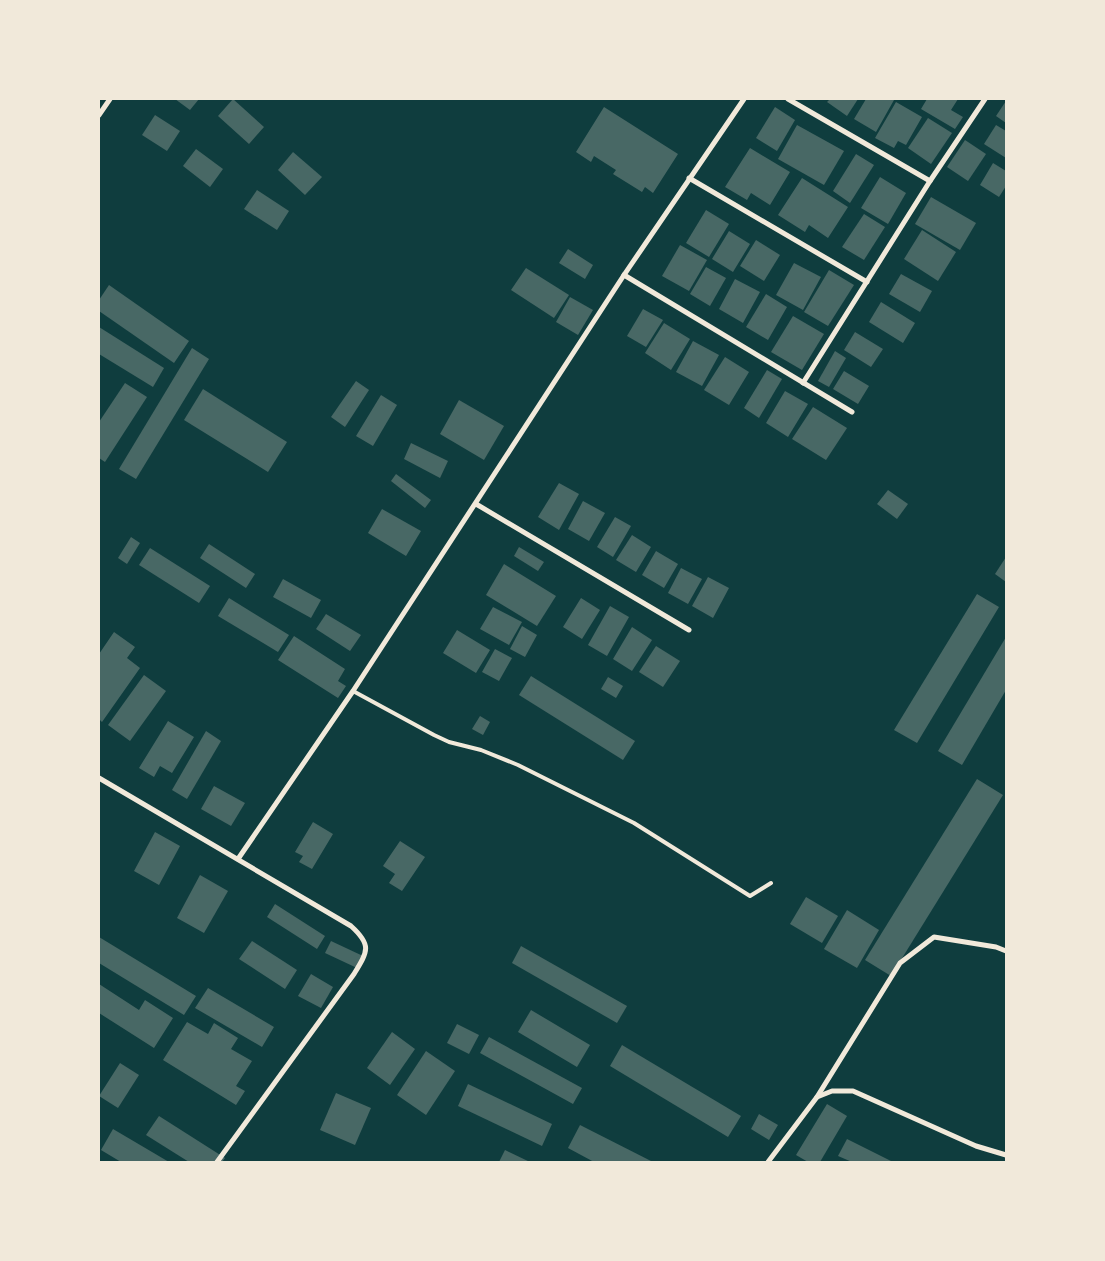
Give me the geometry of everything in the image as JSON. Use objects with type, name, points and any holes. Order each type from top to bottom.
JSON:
[{"type":"street","points":[[99,115],[110,99]]},
{"type":"street","points":[[238,859],[353,691],[624,276],[744,99]]},
{"type":"street","points":[[788,99],[930,181]]},
{"type":"street","points":[[803,383],[930,181],[985,99]]},
{"type":"street","points":[[690,178],[867,282]]},
{"type":"street","points":[[624,276],[852,412]]},
{"type":"street","points":[[476,504],[689,630]]},
{"type":"street","points":[[99,778],[351,926],[362,936],[367,945],[365,956],[354,974],[217,1162]]},
{"type":"street","points":[[768,1162],[817,1097],[900,963],[934,937],[996,947],[1006,951]]},
{"type":"street","points":[[817,1097],[832,1091],[853,1091],[976,1146],[1006,1155]]},
{"type":"lane","points":[[353,691],[434,735],[449,742],[481,750],[518,765],[634,823],[750,896],[771,883]]},
{"type":"building","points":[[175,99],[199,99],[190,110]]},
{"type":"building","points":[[233,99],[264,127],[249,144],[218,116]]},
{"type":"building","points":[[830,99],[858,99],[847,116],[827,102]]},
{"type":"building","points":[[866,99],[894,100],[876,132],[854,119]]},
{"type":"building","points":[[927,99],[958,99],[951,110],[963,117],[955,129],[921,109]]},
{"type":"building","points":[[1006,101],[1006,123],[996,116]]},
{"type":"building","points":[[896,102],[922,117],[906,145],[898,141],[894,148],[875,138]]},
{"type":"building","points":[[604,107],[678,154],[653,193],[645,187],[642,192],[613,174],[616,170],[594,156],[591,162],[576,152]]},
{"type":"building","points":[[775,107],[795,120],[777,151],[756,138]]},
{"type":"building","points":[[155,115],[180,131],[167,151],[142,135]]},
{"type":"building","points":[[928,118],[952,133],[931,164],[908,148]]},
{"type":"building","points":[[797,125],[844,151],[824,185],[778,159]]},
{"type":"building","points":[[996,125],[1006,131],[1006,158],[984,144]]},
{"type":"building","points":[[965,140],[986,154],[968,181],[947,167]]},
{"type":"building","points":[[750,148],[790,172],[770,205],[751,193],[747,200],[725,187]]},
{"type":"building","points":[[196,149],[223,169],[210,187],[183,166]]},
{"type":"building","points":[[293,152],[322,177],[305,195],[278,170]]},
{"type":"building","points":[[856,154],[874,165],[850,203],[833,191]]},
{"type":"building","points":[[993,163],[1006,171],[1006,186],[999,197],[980,185]]},
{"type":"building","points":[[880,177],[906,193],[888,224],[861,208]]},
{"type":"building","points":[[802,178],[848,207],[828,238],[809,225],[805,232],[778,215]]},
{"type":"building","points":[[257,190],[289,211],[277,230],[244,209]]},
{"type":"building","points":[[931,197],[976,223],[960,250],[915,224]]},
{"type":"building","points":[[706,210],[729,224],[709,257],[686,243]]},
{"type":"building","points":[[864,214],[885,227],[864,260],[842,247]]},
{"type":"building","points":[[922,230],[956,252],[938,281],[904,259]]},
{"type":"building","points":[[729,231],[750,244],[733,272],[712,259]]},
{"type":"building","points":[[756,240],[780,255],[764,281],[740,266]]},
{"type":"building","points":[[680,245],[707,260],[689,291],[662,276]]},
{"type":"building","points":[[568,249],[593,265],[585,279],[559,263]]},
{"type":"building","points":[[794,263],[821,277],[803,310],[776,295]]},
{"type":"building","points":[[706,267],[726,278],[710,306],[690,294]]},
{"type":"building","points":[[526,268],[569,295],[554,318],[511,290]]},
{"type":"building","points":[[829,270],[854,285],[828,326],[804,312]]},
{"type":"building","points":[[901,274],[932,291],[920,312],[889,294]]},
{"type":"building","points":[[735,279],[760,292],[743,323],[719,309]]},
{"type":"building","points":[[109,285],[189,341],[174,363],[99,311],[99,300]]},
{"type":"building","points":[[766,294],[787,307],[768,340],[746,327]]},
{"type":"building","points":[[570,297],[593,310],[578,335],[556,322]]},
{"type":"building","points":[[881,302],[915,323],[903,343],[869,322]]},
{"type":"building","points":[[643,309],[663,320],[646,347],[627,336]]},
{"type":"building","points":[[793,316],[824,334],[802,370],[771,352]]},
{"type":"building","points":[[664,323],[690,339],[671,370],[645,353]]},
{"type":"building","points":[[99,327],[164,368],[153,387],[99,354]]},
{"type":"building","points":[[855,332],[883,349],[871,367],[844,350]]},
{"type":"building","points":[[693,341],[719,355],[702,386],[676,372]]},
{"type":"building","points":[[192,348],[209,359],[136,479],[119,469]]},
{"type":"building","points":[[835,351],[846,358],[829,387],[818,381]]},
{"type":"building","points":[[725,357],[749,372],[729,405],[704,390]]},
{"type":"building","points":[[767,370],[782,379],[759,418],[744,408]]},
{"type":"building","points":[[844,371],[869,386],[858,404],[833,389]]},
{"type":"building","points":[[356,381],[369,390],[345,427],[331,417]]},
{"type":"building","points":[[125,383],[147,397],[105,462],[99,458],[99,422]]},
{"type":"building","points":[[203,389],[287,442],[268,472],[184,420]]},
{"type":"building","points":[[785,391],[808,404],[788,437],[766,423]]},
{"type":"building","points":[[381,395],[397,405],[373,446],[356,436]]},
{"type":"building","points":[[459,400],[504,426],[484,460],[440,434]]},
{"type":"building","points":[[813,407],[847,428],[826,460],[792,439]]},
{"type":"building","points":[[411,443],[448,461],[440,478],[404,459]]},
{"type":"building","points":[[396,474],[431,500],[425,508],[391,481]]},
{"type":"building","points":[[559,483],[579,494],[559,530],[538,517]]},
{"type":"building","points":[[888,490],[908,504],[897,519],[877,504]]},
{"type":"building","points":[[583,501],[605,513],[589,541],[568,529]]},
{"type":"building","points":[[382,509],[421,531],[406,556],[368,533]]},
{"type":"building","points":[[615,517],[631,526],[613,557],[597,547]]},
{"type":"building","points":[[632,535],[651,547],[636,572],[616,560]]},
{"type":"building","points":[[131,537],[140,543],[127,564],[118,558]]},
{"type":"building","points":[[209,544],[255,574],[246,588],[200,558]]},
{"type":"building","points":[[519,547],[544,562],[538,571],[514,556]]},
{"type":"building","points":[[150,548],[210,586],[199,603],[139,565]]},
{"type":"building","points":[[656,551],[678,564],[664,588],[642,575]]},
{"type":"building","points":[[1006,557],[1006,582],[995,574]]},
{"type":"building","points":[[504,564],[556,596],[537,626],[486,595]]},
{"type":"building","points":[[681,568],[702,579],[688,604],[668,593]]},
{"type":"building","points":[[708,577],[729,588],[713,618],[692,606]]},
{"type":"building","points":[[283,579],[321,600],[311,618],[273,597]]},
{"type":"building","points":[[977,594],[999,607],[917,743],[894,730]]},
{"type":"building","points":[[229,598],[289,635],[278,652],[218,616]]},
{"type":"building","points":[[581,598],[600,610],[582,639],[563,627]]},
{"type":"building","points":[[610,606],[629,617],[607,656],[588,645]]},
{"type":"building","points":[[493,607],[522,622],[509,645],[480,629]]},
{"type":"building","points":[[326,614],[361,635],[350,651],[316,629]]},
{"type":"building","points":[[522,626],[537,635],[525,657],[510,649]]},
{"type":"building","points":[[632,627],[652,640],[632,671],[613,659]]},
{"type":"building","points":[[457,630],[490,650],[476,673],[443,653]]},
{"type":"building","points":[[114,632],[135,647],[127,658],[140,668],[102,722],[99,719],[99,654]]},
{"type":"building","points":[[294,636],[345,669],[338,681],[346,686],[338,698],[278,660]]},
{"type":"building","points":[[1006,637],[1006,690],[962,765],[938,751]]},
{"type":"building","points":[[656,646],[680,661],[663,687],[639,672]]},
{"type":"building","points":[[495,649],[512,658],[499,681],[482,672]]},
{"type":"building","points":[[144,675],[166,691],[130,741],[108,725]]},
{"type":"building","points":[[531,676],[635,741],[623,760],[519,695]]},
{"type":"building","points":[[608,677],[623,686],[616,698],[601,689]]},
{"type":"building","points":[[480,716],[490,722],[483,735],[472,729]]},
{"type":"building","points":[[168,721],[194,737],[172,773],[160,766],[154,777],[139,768]]},
{"type":"building","points":[[206,731],[221,741],[187,799],[172,790]]},
{"type":"building","points":[[977,779],[1003,795],[891,976],[865,960]]},
{"type":"building","points":[[214,786],[245,803],[231,826],[201,809]]},
{"type":"building","points":[[313,822],[333,834],[312,869],[299,862],[303,856],[295,852]]},
{"type":"building","points":[[155,832],[180,846],[159,885],[134,871]]},
{"type":"building","points":[[400,841],[425,857],[402,891],[389,883],[395,874],[383,866]]},
{"type":"building","points":[[200,875],[228,891],[204,933],[177,918]]},
{"type":"building","points":[[806,897],[838,916],[822,943],[790,924]]},
{"type":"building","points":[[275,904],[325,936],[317,949],[267,917]]},
{"type":"building","points":[[847,910],[879,930],[857,968],[824,949]]},
{"type":"building","points":[[99,937],[196,996],[184,1015],[99,963]]},
{"type":"building","points":[[252,941],[297,970],[285,989],[239,959]]},
{"type":"building","points":[[331,941],[363,956],[357,968],[325,953]]},
{"type":"building","points":[[521,946],[627,1006],[617,1023],[512,963]]},
{"type":"building","points":[[311,974],[333,987],[321,1008],[298,996]]},
{"type":"building","points":[[99,984],[139,1010],[145,1000],[173,1018],[154,1048],[99,1013]]},
{"type":"building","points":[[208,988],[274,1027],[262,1047],[195,1008]]},
{"type":"building","points":[[531,1010],[590,1045],[577,1067],[518,1032]]},
{"type":"building","points":[[187,1022],[208,1034],[214,1023],[238,1038],[231,1049],[252,1061],[236,1086],[245,1091],[236,1105],[163,1060]]},
{"type":"building","points":[[457,1024],[479,1035],[469,1054],[447,1043]]},
{"type":"building","points":[[392,1032],[415,1049],[390,1085],[367,1068]]},
{"type":"building","points":[[489,1037],[582,1088],[573,1104],[480,1053]]},
{"type":"building","points":[[622,1045],[741,1116],[728,1137],[610,1066]]},
{"type":"building","points":[[426,1051],[455,1071],[426,1115],[397,1095]]},
{"type":"building","points":[[120,1063],[139,1075],[118,1108],[99,1096]]},
{"type":"building","points":[[468,1084],[552,1124],[542,1146],[458,1106]]},
{"type":"building","points":[[336,1093],[371,1108],[355,1145],[320,1130]]},
{"type":"building","points":[[827,1104],[847,1116],[820,1162],[808,1162],[796,1155]]},
{"type":"building","points":[[759,1114],[778,1125],[769,1140],[751,1129]]},
{"type":"building","points":[[159,1116],[225,1158],[222,1162],[189,1162],[146,1135]]},
{"type":"building","points":[[580,1125],[653,1162],[594,1162],[568,1148]]},
{"type":"building","points":[[113,1129],[169,1162],[121,1162],[101,1150]]},
{"type":"building","points":[[847,1139],[893,1162],[852,1162],[838,1156]]},
{"type":"building","points":[[505,1150],[530,1162],[499,1162]]}]
